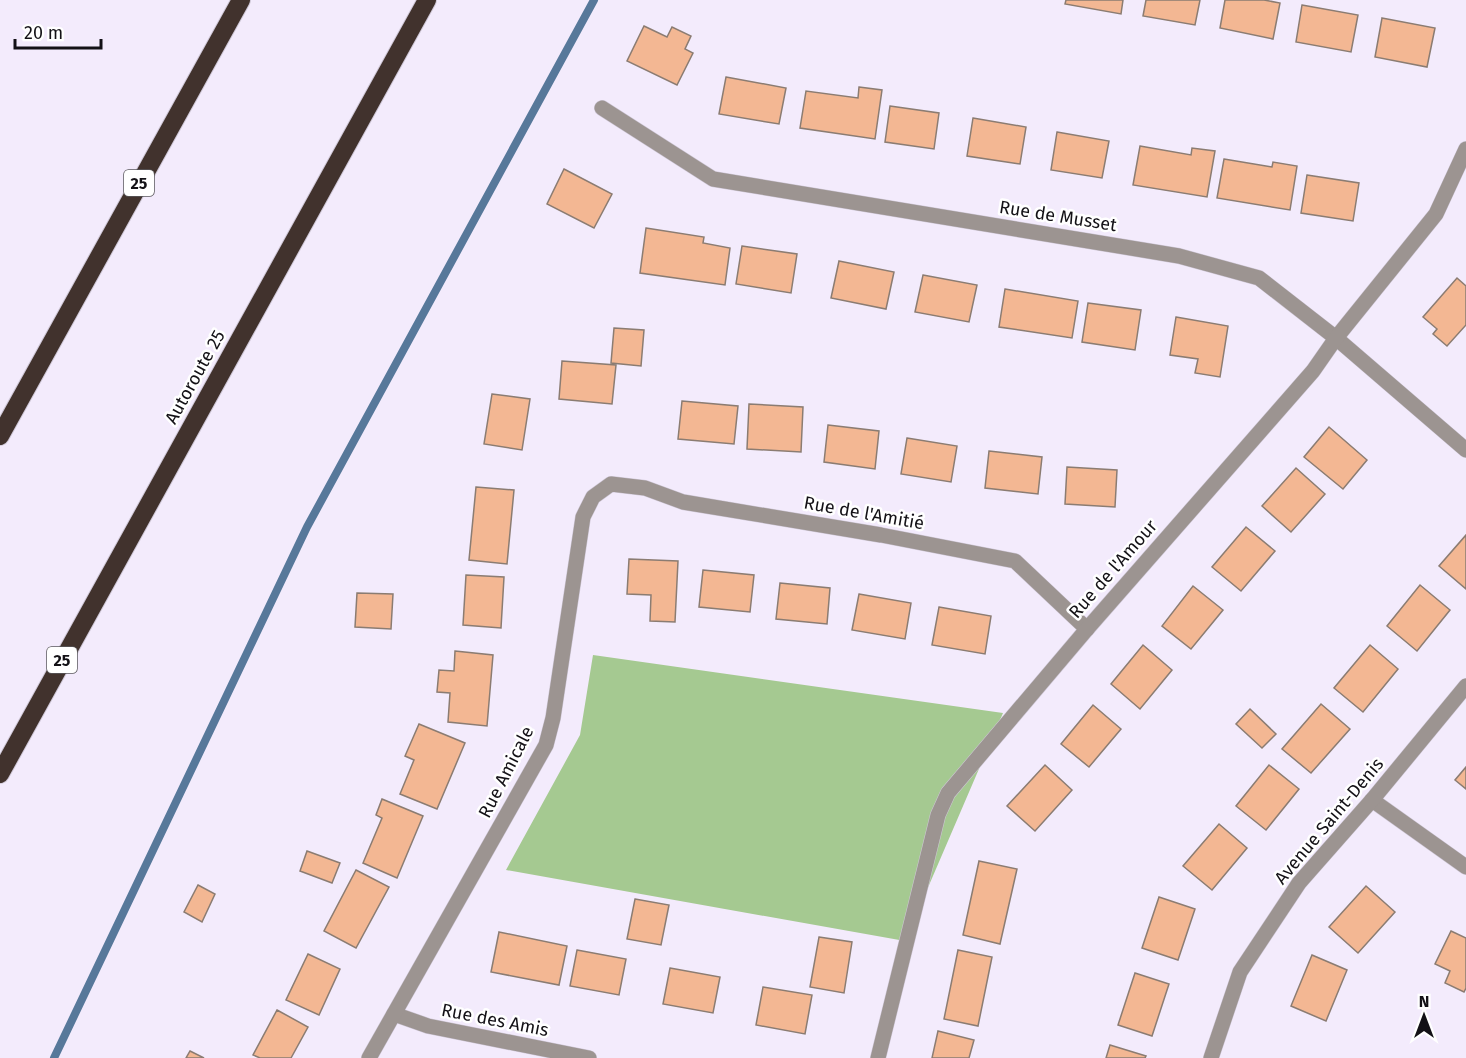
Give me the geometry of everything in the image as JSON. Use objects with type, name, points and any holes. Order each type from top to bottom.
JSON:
[{"type":"highway","name":"25","points":[[0,436],[241,0]]},
{"type":"highway","name":"Autoroute 25","points":[[0,774],[427,0]]},
{"type":"street","name":"Rue de Musset","points":[[602,108],[712,179],[1179,256],[1259,278],[1335,338],[1466,450]]},
{"type":"street","name":"Rue de l'Amour","points":[[878,1058],[938,815],[948,793],[1087,628],[1313,371],[1335,338],[1367,302],[1436,214],[1466,149]]},
{"type":"street","name":"Rue de l'Amitié","points":[[611,484],[645,488],[683,502],[880,535],[1015,561],[1087,628]]},
{"type":"street","name":"Rue Amicale","points":[[369,1058],[546,746],[554,718],[583,517],[593,497],[611,484]]},
{"type":"street","name":"Avenue Saint-Denis","points":[[1211,1058],[1240,972],[1299,883],[1372,800],[1466,686]]},
{"type":"street","points":[[1372,800],[1466,867]]},
{"type":"street","name":"Rue des Amis","points":[[394,1014],[428,1026],[589,1058]]},
{"type":"green space","points":[[593,655],[1003,713],[905,941],[506,870],[580,735]]},
{"type":"building","points":[[1066,0],[1123,0],[1121,14],[1065,4]]},
{"type":"building","points":[[1146,0],[1200,0],[1195,25],[1143,16]]},
{"type":"building","points":[[1225,0],[1264,0],[1280,3],[1273,39],[1220,28]]},
{"type":"building","points":[[1302,5],[1358,15],[1351,52],[1296,42]]},
{"type":"building","points":[[1382,18],[1435,28],[1427,67],[1375,57]]},
{"type":"building","points":[[644,26],[667,37],[672,27],[691,36],[685,49],[693,53],[677,85],[627,61]]},
{"type":"building","points":[[726,77],[786,88],[779,124],[719,114]]},
{"type":"building","points":[[859,87],[882,90],[875,139],[800,128],[806,91],[858,98]]},
{"type":"building","points":[[890,106],[939,113],[934,149],[885,142]]},
{"type":"building","points":[[973,118],[1026,127],[1020,164],[967,156]]},
{"type":"building","points":[[1057,132],[1109,141],[1102,178],[1051,170]]},
{"type":"building","points":[[1140,146],[1191,155],[1192,148],[1215,151],[1207,197],[1133,185]]},
{"type":"building","points":[[1224,159],[1272,167],[1273,162],[1297,166],[1290,210],[1217,198]]},
{"type":"building","points":[[564,169],[612,194],[594,228],[547,204]]},
{"type":"building","points":[[1307,175],[1359,183],[1353,221],[1301,213]]},
{"type":"building","points":[[646,228],[704,237],[703,243],[730,248],[725,285],[640,273]]},
{"type":"building","points":[[742,246],[797,254],[791,293],[736,284]]},
{"type":"building","points":[[839,261],[894,272],[886,309],[831,298]]},
{"type":"building","points":[[923,275],[977,285],[969,322],[915,312]]},
{"type":"building","points":[[1457,278],[1466,286],[1466,325],[1447,346],[1433,334],[1437,329],[1423,317]]},
{"type":"building","points":[[1005,289],[1078,301],[1072,338],[999,327]]},
{"type":"building","points":[[1088,303],[1141,310],[1135,350],[1082,342]]},
{"type":"building","points":[[1176,317],[1228,326],[1220,377],[1195,373],[1198,359],[1170,355]]},
{"type":"building","points":[[614,328],[644,330],[641,366],[611,363]]},
{"type":"building","points":[[562,361],[616,365],[612,404],[559,399]]},
{"type":"building","points":[[492,394],[530,399],[522,450],[484,444]]},
{"type":"building","points":[[682,401],[738,406],[734,444],[678,439]]},
{"type":"building","points":[[749,404],[803,407],[801,452],[747,449]]},
{"type":"building","points":[[828,425],[879,431],[875,469],[824,462]]},
{"type":"building","points":[[1329,427],[1367,460],[1343,489],[1304,457]]},
{"type":"building","points":[[907,438],[957,446],[951,482],[901,474]]},
{"type":"building","points":[[989,451],[1042,457],[1038,494],[985,488]]},
{"type":"building","points":[[1067,467],[1117,470],[1115,507],[1065,504]]},
{"type":"building","points":[[1296,468],[1325,494],[1291,532],[1262,506]]},
{"type":"building","points":[[476,487],[514,490],[507,564],[469,560]]},
{"type":"building","points":[[1246,527],[1275,551],[1241,591],[1212,567]]},
{"type":"building","points":[[1466,535],[1466,589],[1439,566]]},
{"type":"building","points":[[629,559],[678,561],[675,622],[650,621],[651,595],[627,594]]},
{"type":"building","points":[[703,570],[754,575],[750,612],[699,607]]},
{"type":"building","points":[[466,575],[504,577],[501,628],[463,625]]},
{"type":"building","points":[[780,583],[830,588],[827,624],[776,619]]},
{"type":"building","points":[[1420,585],[1450,610],[1417,651],[1387,626]]},
{"type":"building","points":[[1193,586],[1223,610],[1191,649],[1162,626]]},
{"type":"building","points":[[357,593],[393,594],[391,629],[355,627]]},
{"type":"building","points":[[859,594],[911,603],[905,639],[852,630]]},
{"type":"building","points":[[939,607],[991,616],[985,654],[932,645]]},
{"type":"building","points":[[1143,645],[1172,670],[1140,709],[1111,684]]},
{"type":"building","points":[[1370,645],[1398,669],[1363,712],[1334,688]]},
{"type":"building","points":[[455,651],[493,655],[487,726],[448,722],[450,693],[437,692],[439,670],[454,671]]},
{"type":"building","points":[[1321,704],[1350,729],[1311,773],[1282,749]]},
{"type":"building","points":[[1093,705],[1121,729],[1089,767],[1061,744]]},
{"type":"building","points":[[1250,709],[1276,734],[1262,748],[1236,724]]},
{"type":"building","points":[[419,724],[465,743],[437,809],[400,794],[414,760],[405,756]]},
{"type":"building","points":[[1045,765],[1072,790],[1035,831],[1007,806]]},
{"type":"building","points":[[1269,765],[1299,789],[1266,830],[1236,806]]},
{"type":"building","points":[[1466,767],[1466,789],[1455,780]]},
{"type":"building","points":[[382,799],[423,816],[397,878],[363,863],[382,818],[376,815]]},
{"type":"building","points":[[1219,824],[1247,848],[1212,890],[1183,866]]},
{"type":"building","points":[[307,851],[340,863],[332,883],[300,871]]},
{"type":"building","points":[[979,861],[1017,869],[1000,944],[963,935]]},
{"type":"building","points":[[356,870],[389,887],[356,948],[324,931]]},
{"type":"building","points":[[198,885],[215,894],[202,922],[184,912]]},
{"type":"building","points":[[1366,886],[1395,912],[1358,953],[1329,927]]},
{"type":"building","points":[[1159,897],[1195,909],[1178,960],[1142,948]]},
{"type":"building","points":[[635,899],[669,905],[661,945],[627,939]]},
{"type":"building","points":[[1451,931],[1466,938],[1466,988],[1464,992],[1445,983],[1450,971],[1435,964]]},
{"type":"building","points":[[499,932],[567,946],[559,985],[491,972]]},
{"type":"building","points":[[819,937],[852,942],[844,993],[810,987]]},
{"type":"building","points":[[577,950],[626,959],[619,995],[570,986]]},
{"type":"building","points":[[958,950],[992,957],[978,1026],[944,1019]]},
{"type":"building","points":[[308,954],[340,969],[319,1015],[286,1000]]},
{"type":"building","points":[[1312,955],[1347,970],[1326,1021],[1291,1006]]},
{"type":"building","points":[[670,968],[720,977],[713,1013],[663,1004]]},
{"type":"building","points":[[1135,973],[1169,984],[1152,1036],[1118,1025]]},
{"type":"building","points":[[763,987],[812,995],[805,1034],[756,1025]]},
{"type":"building","points":[[277,1010],[308,1027],[291,1058],[260,1058],[253,1055]]},
{"type":"building","points":[[938,1031],[974,1040],[969,1058],[932,1058]]},
{"type":"building","points":[[1110,1045],[1146,1056],[1145,1058],[1106,1058]]},
{"type":"building","points":[[190,1051],[204,1058],[186,1058]]},
{"type":"waterway","points":[[54,1058],[307,527],[594,0]]}]
